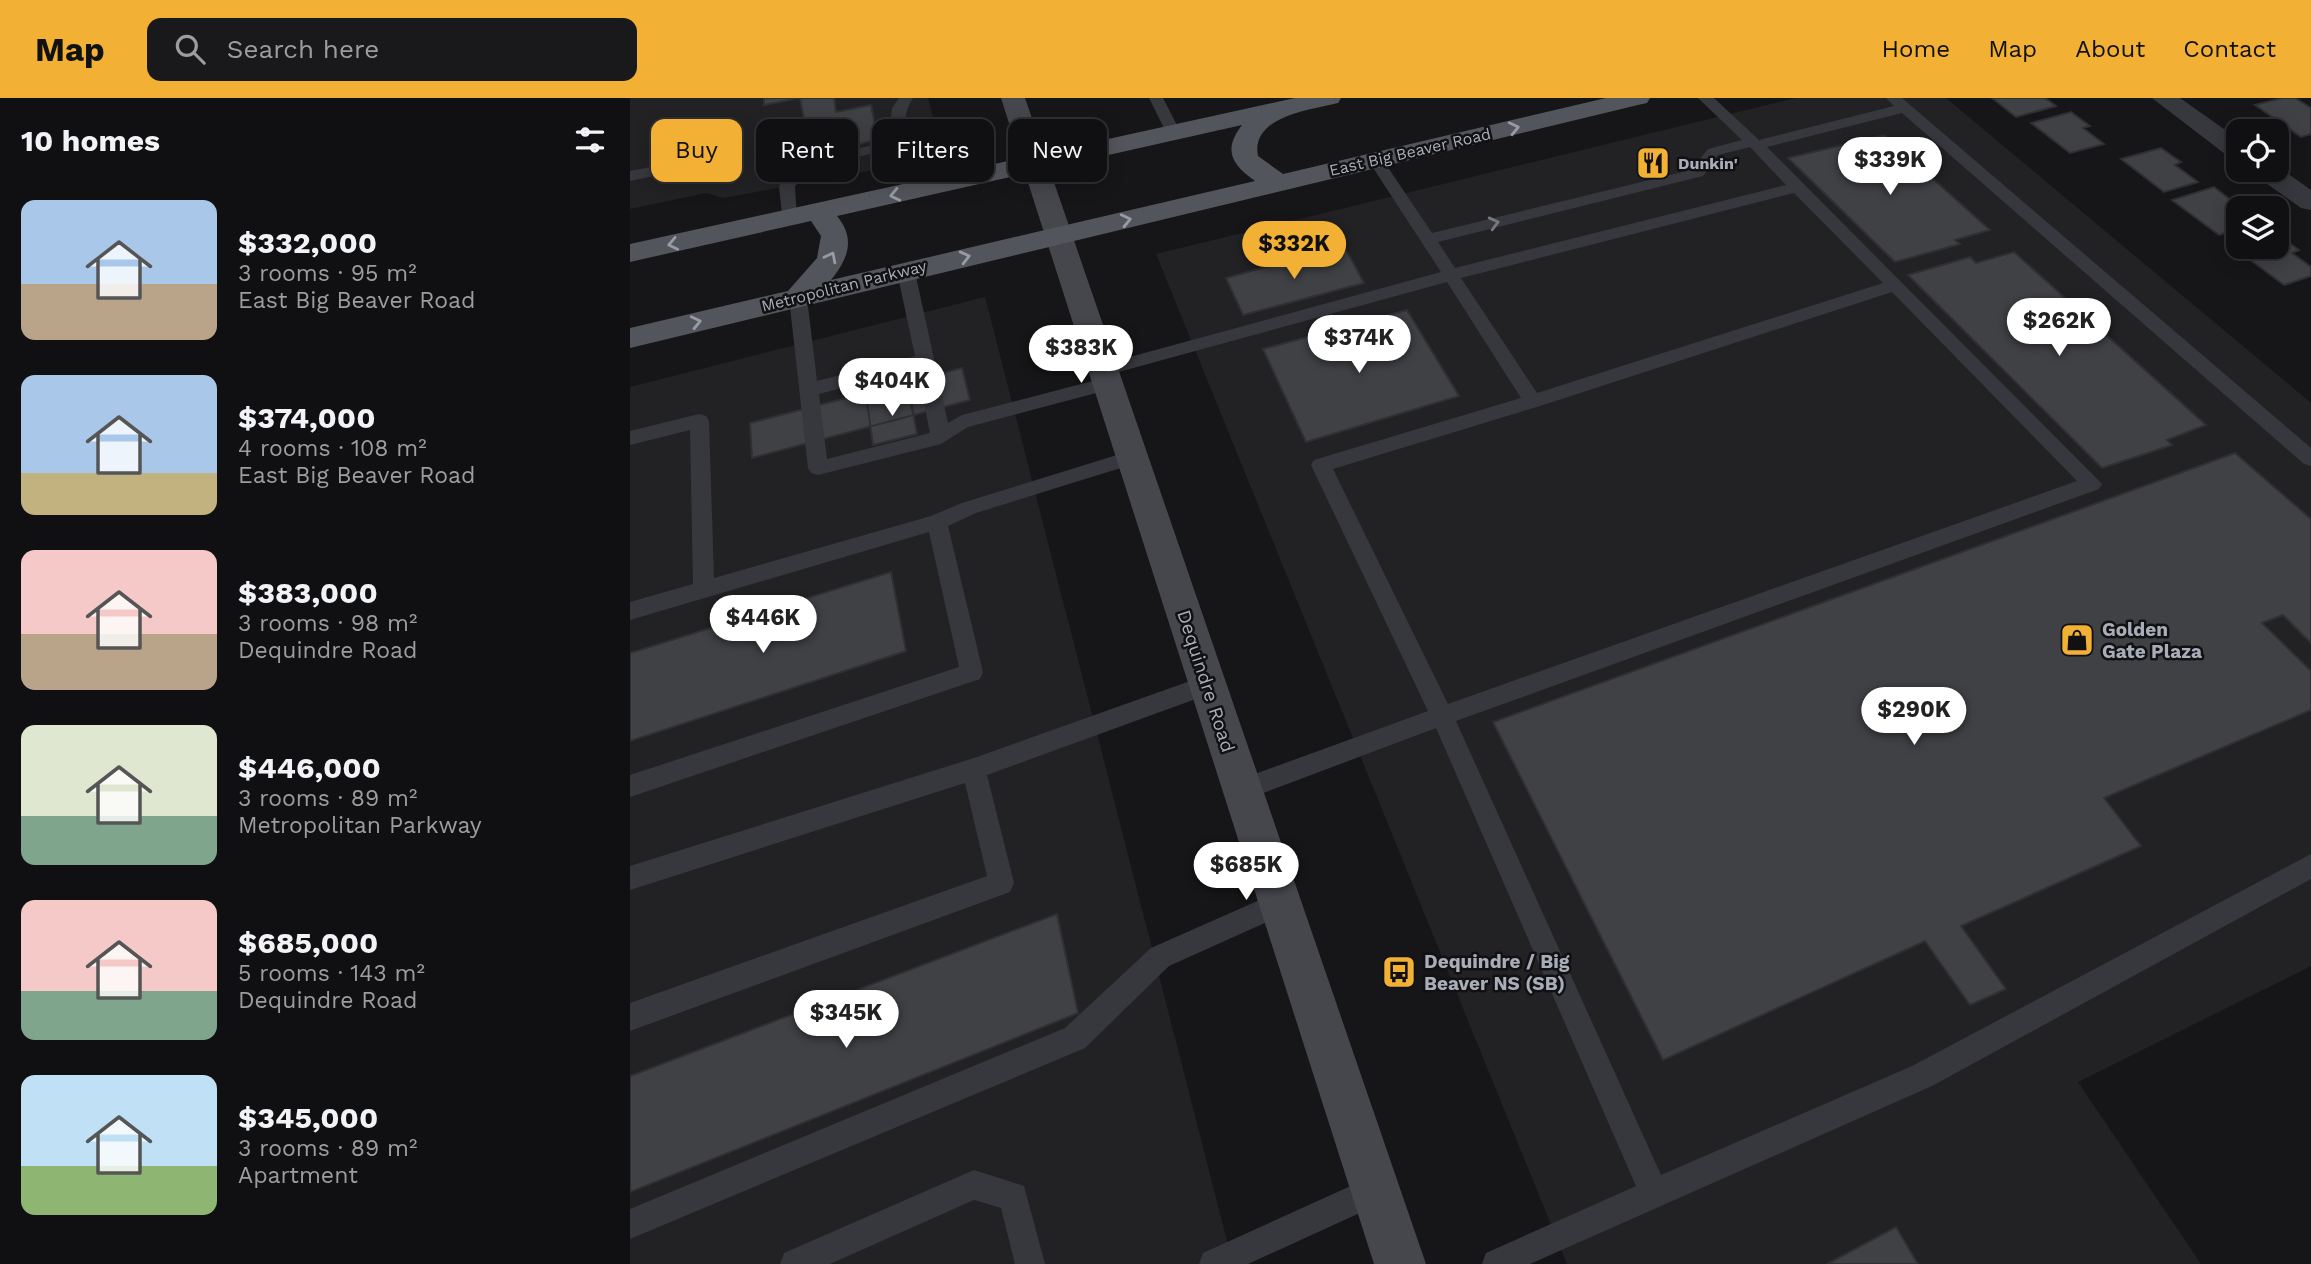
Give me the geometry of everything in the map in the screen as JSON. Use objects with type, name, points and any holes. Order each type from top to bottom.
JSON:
[{"type":"main road","name":"Dequindre Road","points":[[1013,98],[1020,119]]},
{"type":"main road","points":[[1107,147],[1329,98]]},
{"type":"main road","name":"East Big Beaver Road","points":[[1059,235],[1639,98]]},
{"type":"main road","points":[[1280,183],[1249,166],[1243,154],[1244,143],[1251,130],[1260,120],[1282,108]]},
{"type":"main road","points":[[630,253],[1008,169]]},
{"type":"main road","name":"Dequindre Road","points":[[1041,182],[1400,1264]]},
{"type":"main road","points":[[798,298],[829,264],[836,247],[836,234],[830,223],[819,213]]},
{"type":"main road","name":"Metropolitan Parkway","points":[[630,338],[1059,235]]},
{"type":"street","points":[[2164,98],[2226,142]]},
{"type":"street","points":[[2282,182],[2311,202]]},
{"type":"lane","points":[[789,219],[787,187],[797,166],[888,146],[897,137],[899,108],[906,98]]},
{"type":"lane","points":[[1156,98],[1173,133]]},
{"type":"lane","points":[[1242,790],[2092,484],[1705,98]]},
{"type":"lane","points":[[1427,239],[1697,173],[1713,152],[1754,144],[1899,103],[2311,459]]},
{"type":"lane","points":[[1376,160],[1533,401]]},
{"type":"lane","points":[[630,176],[651,172]]},
{"type":"lane","points":[[798,298],[818,468],[941,436],[962,422],[1451,275],[1797,187]]},
{"type":"lane","points":[[906,272],[941,436]]},
{"type":"lane","points":[[1654,1193],[1442,716],[1321,465],[1533,401],[1895,285]]},
{"type":"lane","points":[[809,390],[925,360]]},
{"type":"lane","points":[[630,438],[699,421],[704,591]]},
{"type":"lane","points":[[630,611],[937,522],[969,508],[1133,457]]},
{"type":"lane","points":[[630,786],[972,672],[937,522]]},
{"type":"lane","points":[[630,878],[974,769],[1207,685]]},
{"type":"lane","points":[[630,1017],[1000,883],[974,769]]},
{"type":"lane","points":[[1497,1264],[1922,1076],[2311,866]]},
{"type":"lane","points":[[630,1224],[1075,1038],[1160,957],[1280,903]]},
{"type":"lane","points":[[795,1264],[974,1185],[1013,1198],[1030,1264]]},
{"type":"lane","points":[[1214,1264],[1375,1190]]},
{"type":"shaded area","points":[[630,98],[928,98],[933,119],[872,119],[872,170],[858,173],[858,119],[756,119],[756,182],[809,182],[724,198],[706,193],[630,209]]},
{"type":"shaded area","points":[[1795,98],[1946,98],[2311,403],[2311,966],[2078,1082],[2201,1264],[1567,1264],[1156,254]]},
{"type":"shaded area","points":[[985,297],[1233,1264],[630,1264],[630,387]]},
{"type":"building","points":[[764,98],[799,98],[764,105]]},
{"type":"building","points":[[800,98],[834,98],[836,112],[871,105],[874,119],[872,141],[858,144],[858,119],[804,119]]},
{"type":"building","points":[[1992,98],[2045,98],[2056,106],[2016,117]]},
{"type":"building","points":[[2295,98],[2311,108],[2311,134],[2301,137],[2289,129],[2289,119],[2275,119],[2255,105]]},
{"type":"building","points":[[2071,112],[2090,126],[2083,128],[2104,144],[2070,153],[2031,123]]},
{"type":"building","points":[[1884,135],[1990,230],[1955,240],[1960,244],[1895,262],[1788,158]]},
{"type":"building","points":[[2161,148],[2181,162],[2175,165],[2198,182],[2164,192],[2121,159]]},
{"type":"building","points":[[2214,187],[2226,196],[2226,233],[2219,235],[2172,200]]},
{"type":"building","points":[[2289,243],[2299,250],[2292,253],[2311,267],[2311,276],[2284,285],[2249,259],[2289,259]]},
{"type":"building","points":[[1344,246],[1364,283],[1243,315],[1226,278]]},
{"type":"building","points":[[2014,252],[2206,425],[2167,440],[2172,445],[2102,468],[1908,275],[1970,257],[1976,263]]},
{"type":"building","points":[[1407,310],[1459,396],[1306,442],[1263,349]]},
{"type":"building","points":[[962,368],[970,400],[752,458],[750,423]]},
{"type":"building","points":[[909,391],[917,434],[873,445],[867,402]]},
{"type":"building","points":[[2235,453],[2311,519],[2311,643],[2283,615],[2262,623],[2311,671],[2311,710],[2104,798],[2141,846],[1961,926],[2006,989],[1970,1005],[1925,941],[1663,1060],[1493,722]]},
{"type":"building","points":[[891,572],[906,651],[630,741],[630,653]]},
{"type":"building","points":[[1057,914],[1078,1013],[630,1192],[630,1076]]},
{"type":"building","points":[[1896,1227],[1918,1264],[1827,1264]]},
{"type":"place","name":"Dunkin'","points":[[1653,163]]},
{"type":"place","name":"Golden Gate Plaza","points":[[2077,640]]},
{"type":"place","name":"Dequindre / Big Beaver NS (SB)","points":[[1399,972]]}]
